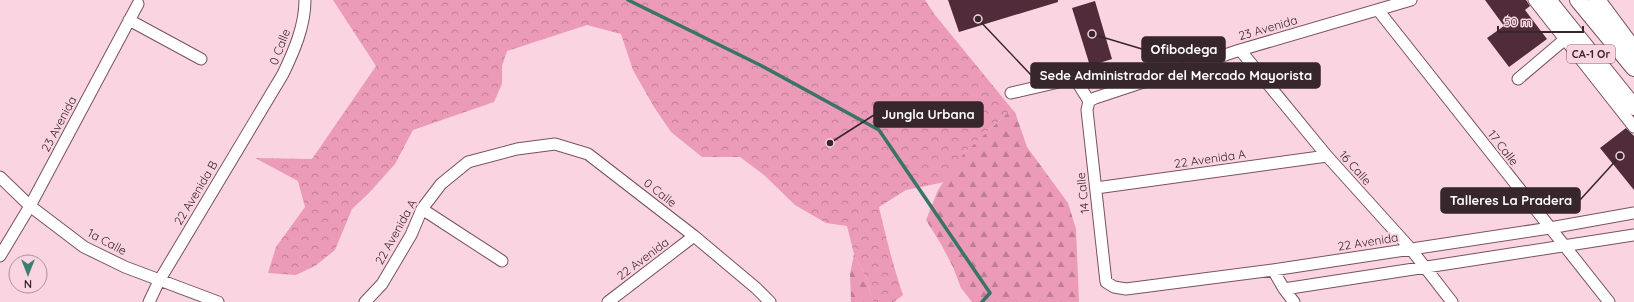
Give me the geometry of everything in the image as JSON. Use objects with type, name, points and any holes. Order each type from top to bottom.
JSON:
[{"type":"highway","name":"CA-1 Or","points":[[1548,0],[1569,36],[1634,107]]},
{"type":"highway","name":"CA-1 Or","points":[[1578,0],[1634,68]]},
{"type":"highway","points":[[1597,0],[1634,50]]},
{"type":"street","name":"0 Calle","points":[[268,98],[283,74],[296,46],[305,10],[305,0]]},
{"type":"street","name":"23 Avenida","points":[[1089,102],[1095,98],[1240,50],[1411,0]]},
{"type":"street","points":[[1534,0],[1569,36],[1634,127]]},
{"type":"street","name":"23 Avenida","points":[[0,256],[30,206],[138,4]]},
{"type":"street","name":"17 Calle","points":[[1378,10],[1608,302]]},
{"type":"street","points":[[129,20],[202,58]]},
{"type":"street","points":[[1518,79],[1569,36]]},
{"type":"street","name":"16 Calle","points":[[1240,50],[1327,156],[1426,267],[1452,302]]},
{"type":"street","points":[[1011,93],[1072,79],[1079,85],[1089,102]]},
{"type":"street","name":"22 Avenida B","points":[[149,302],[159,281],[268,98]]},
{"type":"street","name":"14 Calle","points":[[1089,102],[1087,110],[1106,282]]},
{"type":"street","name":"0 Calle","points":[[517,149],[555,144],[588,154],[694,236],[756,288],[770,302]]},
{"type":"street","name":"22 Avenida A","points":[[365,302],[382,284],[411,235],[422,209],[441,184],[468,162],[517,149]]},
{"type":"street","name":"22 Avenida A","points":[[1096,188],[1327,156]]},
{"type":"street","name":"1a Calle","points":[[0,177],[30,206],[84,246],[124,267],[218,302]]},
{"type":"street","points":[[422,209],[502,261]]},
{"type":"street","name":"22 Avenida","points":[[1106,282],[1114,287],[1126,289],[1273,270],[1410,248],[1550,228],[1634,213]]},
{"type":"street","points":[[1284,290],[1634,235]]},
{"type":"street","name":"22 Avenida","points":[[608,302],[694,236]]},
{"type":"street","points":[[1273,270],[1284,290],[1294,302]]},
{"type":"green space","points":[[333,0],[925,0],[935,15],[1012,109],[963,154],[945,182],[906,190],[879,207],[903,295],[894,302],[873,302],[866,277],[854,254],[847,226],[826,223],[795,205],[764,175],[740,157],[702,157],[671,132],[654,107],[633,70],[621,34],[587,25],[507,51],[502,66],[502,84],[494,102],[413,130],[395,164],[369,193],[352,209],[335,250],[315,266],[296,275],[268,273],[276,247],[305,207],[298,181],[255,158],[312,159],[376,66]]},
{"type":"green space","points":[[1012,109],[1015,112],[1027,147],[1068,203],[1076,229],[1079,302],[972,302],[961,288],[953,267],[926,220],[938,190],[963,154]]},
{"type":"green space","points":[[854,254],[866,277],[873,302],[851,302],[850,274]]},
{"type":"building","points":[[948,0],[1058,0],[1058,2],[959,32]]},
{"type":"building","points":[[1485,0],[1526,0],[1530,6],[1525,10],[1547,39],[1509,67],[1487,38],[1504,26]]},
{"type":"building","points":[[1095,1],[1112,59],[1090,66],[1072,8]]},
{"type":"building","points":[[1626,128],[1634,136],[1634,190],[1600,148]]},
{"type":"waterway","points":[[628,0],[760,65],[879,130],[990,293],[982,302]]},
{"type":"place","name":"Sede Administrador del Mercado Mayorista","points":[[978,19]]},
{"type":"place","name":"Ofibodega","points":[[1092,34]]},
{"type":"place","name":"Jungla Urbana","points":[[830,143]]},
{"type":"place","name":"Talleres La Pradera","points":[[1620,156]]}]
